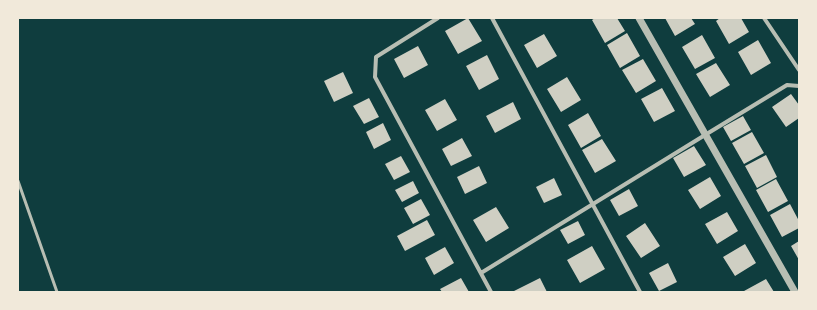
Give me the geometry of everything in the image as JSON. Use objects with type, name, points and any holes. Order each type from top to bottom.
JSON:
[{"type":"street","points":[[438,18],[376,57],[375,77],[491,292]]},
{"type":"street","points":[[492,18],[640,292]]},
{"type":"street","points":[[639,18],[795,292]]},
{"type":"street","points":[[764,18],[799,70]]},
{"type":"street","points":[[481,273],[593,203],[787,86],[799,86]]},
{"type":"lane","points":[[18,181],[57,292]]},
{"type":"building","points":[[468,18],[482,41],[458,54],[445,31]]},
{"type":"building","points":[[595,18],[617,18],[625,31],[605,43],[592,20]]},
{"type":"building","points":[[665,18],[691,18],[695,24],[675,36]]},
{"type":"building","points":[[720,18],[741,18],[749,32],[729,44],[716,21]]},
{"type":"building","points":[[627,33],[640,56],[620,68],[607,45]]},
{"type":"building","points":[[544,34],[557,56],[537,68],[524,45]]},
{"type":"building","points":[[702,35],[715,58],[695,69],[682,47]]},
{"type":"building","points":[[758,40],[771,63],[751,75],[738,52]]},
{"type":"building","points":[[418,46],[428,65],[404,78],[394,59]]},
{"type":"building","points":[[487,55],[499,79],[479,90],[466,66]]},
{"type":"building","points":[[643,59],[656,81],[636,93],[622,70]]},
{"type":"building","points":[[716,63],[730,85],[710,97],[696,74]]},
{"type":"building","points":[[343,72],[353,93],[334,102],[324,81]]},
{"type":"building","points":[[567,77],[581,100],[561,112],[547,89]]},
{"type":"building","points":[[662,88],[675,111],[654,122],[641,99]]},
{"type":"building","points":[[791,94],[799,105],[799,118],[786,127],[772,107]]},
{"type":"building","points":[[369,98],[379,117],[364,124],[353,106]]},
{"type":"building","points":[[445,99],[457,120],[437,131],[425,110]]},
{"type":"building","points":[[513,102],[521,119],[495,133],[486,116]]},
{"type":"building","points":[[588,113],[601,136],[581,148],[568,125]]},
{"type":"building","points":[[743,116],[751,130],[731,141],[723,127]]},
{"type":"building","points":[[383,123],[391,140],[374,149],[366,132]]},
{"type":"building","points":[[752,132],[764,153],[744,164],[732,143]]},
{"type":"building","points":[[462,138],[472,156],[451,166],[442,149]]},
{"type":"building","points":[[602,139],[616,161],[595,173],[582,150]]},
{"type":"building","points":[[694,146],[706,165],[684,177],[673,158]]},
{"type":"building","points":[[766,155],[777,177],[757,188],[745,166]]},
{"type":"building","points":[[401,156],[410,172],[394,180],[385,164]]},
{"type":"building","points":[[479,166],[487,183],[465,194],[457,177]]},
{"type":"building","points":[[710,177],[721,196],[700,209],[688,190]]},
{"type":"building","points":[[554,178],[562,195],[544,203],[536,187]]},
{"type":"building","points":[[776,179],[788,201],[768,212],[756,190]]},
{"type":"building","points":[[413,181],[419,193],[402,202],[395,190]]},
{"type":"building","points":[[629,189],[638,206],[619,216],[610,200]]},
{"type":"building","points":[[421,199],[430,215],[413,224],[404,208]]},
{"type":"building","points":[[790,204],[799,221],[799,228],[782,237],[770,215]]},
{"type":"building","points":[[496,207],[509,228],[486,242],[473,220]]},
{"type":"building","points":[[727,212],[738,231],[717,244],[705,224]]},
{"type":"building","points":[[427,220],[435,235],[405,251],[397,236]]},
{"type":"building","points":[[578,221],[585,235],[568,244],[560,230]]},
{"type":"building","points":[[645,223],[660,246],[641,258],[626,236]]},
{"type":"building","points":[[799,241],[799,260],[791,246]]},
{"type":"building","points":[[745,244],[756,263],[735,276],[723,257]]},
{"type":"building","points":[[592,246],[605,269],[580,283],[567,260]]},
{"type":"building","points":[[445,247],[454,263],[434,275],[425,258]]},
{"type":"building","points":[[668,263],[677,282],[659,291],[649,273]]},
{"type":"building","points":[[461,278],[469,292],[442,292],[440,289]]},
{"type":"building","points":[[540,278],[547,292],[514,291]]},
{"type":"building","points":[[766,279],[774,292],[744,291]]}]
